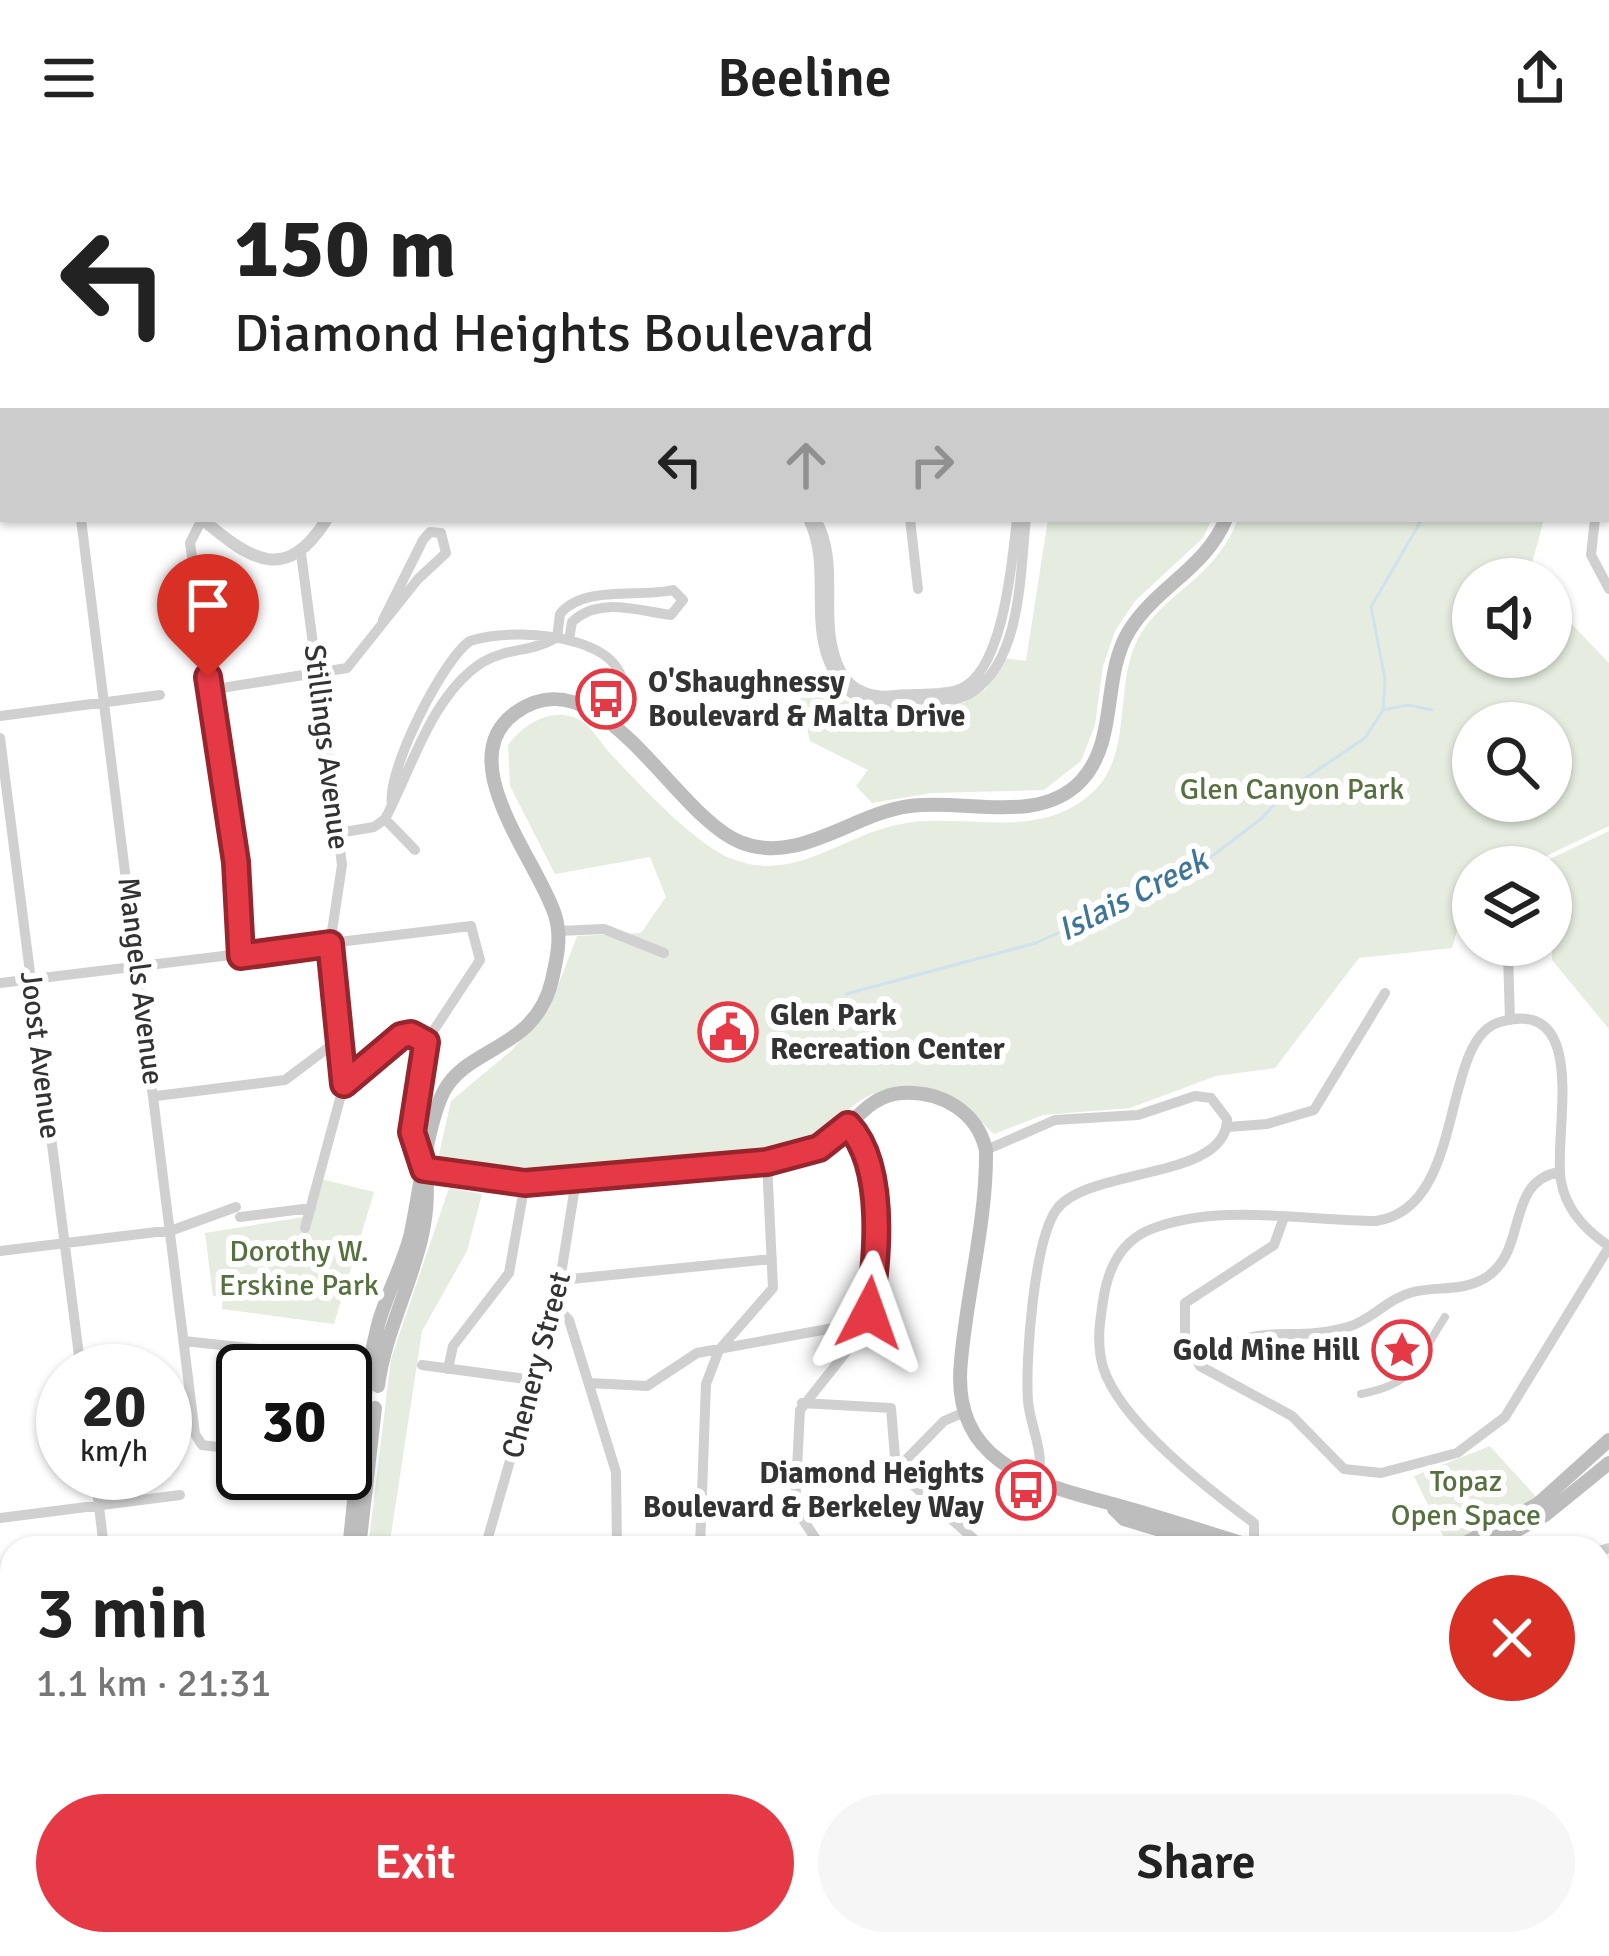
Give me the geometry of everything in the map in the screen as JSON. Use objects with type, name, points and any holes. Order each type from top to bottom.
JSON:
[{"type":"main road","points":[[372,1357],[445,1090],[514,1040],[543,1004],[559,931],[490,770],[493,742],[511,716],[542,702],[580,704],[611,723],[717,829],[758,847],[794,846],[909,806],[1046,803],[1078,784],[1094,763],[1129,632],[1153,602],[1203,559],[1224,522]]},
{"type":"main road","points":[[426,1171],[525,1183],[767,1162],[819,1148],[879,1099],[909,1093],[962,1110],[981,1132],[986,1150],[961,1359],[964,1412],[996,1460],[1037,1482],[1114,1509],[1127,1508],[1217,1536]]},
{"type":"main road","points":[[420,1248],[426,1171]]},
{"type":"main road","points":[[360,1536],[381,1362],[442,1175]]},
{"type":"main road","points":[[1478,1536],[1538,1504],[1609,1439]]},
{"type":"main road","points":[[1506,1536],[1545,1515],[1609,1463]]},
{"type":"main road","points":[[350,1536],[355,1500]]},
{"type":"main road","points":[[1114,1509],[1124,1519],[1180,1536]]},
{"type":"street","name":"Mangels Avenue","points":[[81,522],[184,1341],[199,1442],[216,1445]]},
{"type":"street","points":[[200,522],[190,543],[236,862],[241,956]]},
{"type":"street","points":[[206,522],[261,559],[283,560],[302,553],[325,522]]},
{"type":"street","points":[[813,522],[822,562],[820,621],[826,655],[855,692],[876,705],[952,700],[979,686],[1010,629],[1026,522]]},
{"type":"street","points":[[910,522],[918,589]]},
{"type":"street","points":[[855,692],[882,697],[951,691],[974,678],[1004,610],[1017,522]]},
{"type":"street","points":[[1595,522],[1591,555],[1609,590]]},
{"type":"street","points":[[209,690],[317,676],[355,662],[383,620],[422,540],[430,532],[441,533],[448,542],[446,553],[383,620]]},
{"type":"street","name":"Stillings Avenue","points":[[302,553],[338,833],[341,878],[330,944],[344,1084],[305,1228]]},
{"type":"street","points":[[338,833],[367,829],[385,819],[455,685],[486,659],[563,639],[572,622],[590,611],[624,608],[671,615],[683,600],[673,590],[652,597],[585,598],[560,614],[563,639]]},
{"type":"street","points":[[392,804],[392,782],[405,748],[461,647],[489,636],[563,639],[598,649],[614,663],[621,687],[611,723]]},
{"type":"street","points":[[0,716],[160,695]]},
{"type":"street","name":"Joost Avenue","points":[[0,738],[78,1344]]},
{"type":"street","points":[[385,819],[415,850]]},
{"type":"street","points":[[0,983],[475,928],[479,962],[426,1042],[412,1132],[426,1171]]},
{"type":"street","points":[[559,931],[604,929],[664,953]]},
{"type":"street","points":[[1508,966],[1510,1020]]},
{"type":"street","points":[[1037,1482],[1043,1460],[1028,1388],[1050,1220],[1081,1189],[1182,1163],[1212,1148],[1228,1127],[1294,1119],[1315,1110],[1384,993]]},
{"type":"street","points":[[1255,1536],[1254,1523],[1219,1498],[1116,1395],[1104,1369],[1099,1327],[1108,1274],[1121,1250],[1141,1234],[1197,1220],[1283,1220],[1376,1221],[1412,1205],[1458,1106],[1469,1047],[1491,1025],[1510,1020],[1541,1028],[1561,1053],[1559,1172],[1576,1217],[1609,1247],[1517,1403],[1483,1437],[1447,1457],[1371,1474],[1344,1469],[1292,1416],[1200,1366],[1185,1341],[1185,1304],[1274,1245],[1283,1220]]},
{"type":"street","points":[[344,1084],[401,1036],[411,1034],[426,1042]]},
{"type":"street","points":[[156,1096],[285,1080],[341,1037]]},
{"type":"street","points":[[986,1150],[1055,1120],[1150,1114],[1195,1096],[1219,1104],[1228,1127]]},
{"type":"street","points":[[814,1536],[794,1508],[802,1403],[866,1322],[872,1281],[872,1191],[864,1145],[848,1125]]},
{"type":"street","points":[[700,1536],[704,1400],[719,1350],[772,1294],[767,1162]]},
{"type":"street","points":[[1200,1366],[1243,1336],[1342,1329],[1404,1294],[1466,1286],[1486,1278],[1510,1248],[1527,1190],[1541,1176],[1559,1172]]},
{"type":"street","name":"Chenery Street","points":[[488,1536],[561,1280],[576,1180]]},
{"type":"street","points":[[448,1369],[454,1343],[509,1273],[525,1183]]},
{"type":"street","points":[[0,1252],[173,1230],[238,1212],[310,1208]]},
{"type":"street","points":[[561,1280],[772,1259]]},
{"type":"street","points":[[554,1306],[566,1313],[616,1472],[617,1536]]},
{"type":"street","points":[[1361,1394],[1408,1375],[1427,1356],[1445,1317]]},
{"type":"street","points":[[589,1383],[647,1386],[697,1353],[866,1322]]},
{"type":"street","points":[[184,1341],[216,1344]]},
{"type":"street","points":[[422,1365],[533,1380]]},
{"type":"street","points":[[802,1403],[891,1408],[896,1470],[970,1536]]},
{"type":"street","points":[[896,1470],[944,1421],[964,1412]]},
{"type":"street","points":[[98,1500],[103,1536]]},
{"type":"street","points":[[0,1518],[143,1500]]},
{"type":"green space","points":[[1048,522],[1211,522],[1203,538],[1135,601],[1115,631],[1103,666],[1095,725],[1081,761],[1044,790],[932,793],[872,803],[856,786],[868,770],[810,741],[800,698],[835,696],[864,708],[963,703],[986,689],[1004,658],[1026,661]]},
{"type":"green space","name":"Glen Canyon Park","points":[[1237,522],[1543,522],[1534,558],[1452,558],[1452,678],[1572,678],[1572,624],[1609,663],[1609,826],[1567,846],[1452,846],[1452,948],[1359,958],[1275,1068],[1216,1076],[1130,1108],[1043,1115],[994,1134],[947,1098],[905,1088],[877,1092],[802,1141],[727,1158],[560,1175],[466,1169],[438,1159],[451,1101],[511,1051],[549,1009],[577,936],[641,933],[666,897],[650,857],[555,874],[510,786],[508,745],[521,731],[548,716],[582,721],[684,827],[717,852],[754,865],[796,862],[896,825],[1050,817],[1073,807],[1107,775],[1119,739],[1136,643],[1159,611],[1202,573]]},
{"type":"green space","points":[[1609,831],[1609,1029],[1557,966],[1572,966],[1572,849]]},
{"type":"green space","name":"Dorothy W. Erskine Park","points":[[321,1179],[374,1192],[334,1324],[222,1309],[223,1296],[213,1296],[205,1233],[310,1216]]},
{"type":"green space","points":[[449,1188],[482,1194],[467,1251],[422,1331],[391,1536],[369,1536],[391,1359]]},
{"type":"green space","name":"Topaz Open Space","points":[[1490,1446],[1537,1498],[1467,1536],[1443,1536],[1414,1476]]},
{"type":"waterway","name":"Islais Creek","points":[[846,994],[1036,943],[1114,908],[1151,883],[1188,874],[1261,819],[1288,790],[1365,738],[1383,710],[1385,679],[1371,607],[1420,522]]},
{"type":"waterway","points":[[1383,710],[1408,705],[1432,710]]},
{"type":"place","name":"O'Shaughnessy Boulevard & Malta Drive","points":[[606,699]]},
{"type":"place","name":"Glen Park Recreation Center","points":[[728,1032]]},
{"type":"place","name":"Gold Mine Hill","points":[[1402,1350]]},
{"type":"place","name":"Diamond Heights Boulevard & Berkeley Way","points":[[1026,1490]]},
{"type":"route","points":[[208,677],[236,862],[241,956],[330,944],[344,1084],[355,1080],[401,1036],[411,1034],[426,1042],[412,1132],[426,1171],[525,1183],[767,1162],[819,1148],[848,1125],[868,1156],[872,1191],[869,1313]]}]
